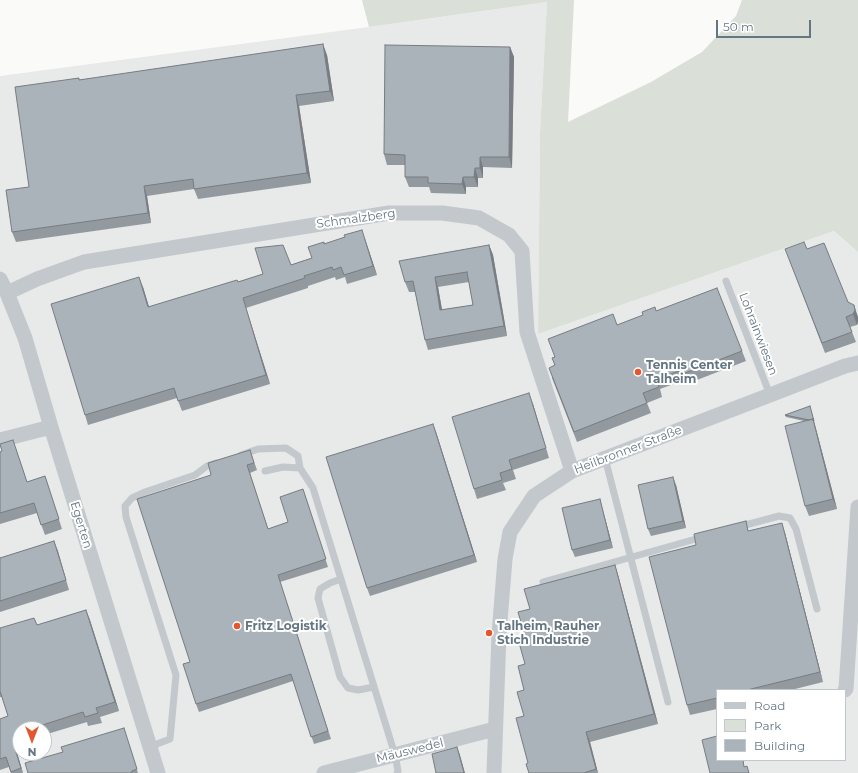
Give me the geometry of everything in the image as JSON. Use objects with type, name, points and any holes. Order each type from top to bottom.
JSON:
[{"type":"street","name":"Schmalzberg","points":[[8,293],[37,279],[84,262],[381,214],[442,214],[479,218],[509,235],[522,251],[527,332],[572,471]]},
{"type":"street","name":"Egerten","points":[[0,279],[8,293],[25,338],[158,773]]},
{"type":"street","name":"Heilbronner Straße","points":[[494,773],[501,609],[505,559],[510,532],[534,496],[572,471],[770,396],[844,366],[858,363]]},
{"type":"street","points":[[0,440],[51,427]]},
{"type":"street","points":[[846,689],[858,507]]},
{"type":"street","name":"Mäuswedel","points":[[324,773],[495,729]]},
{"type":"lane","name":"Lohrainwiesen","points":[[726,281],[770,396]]},
{"type":"lane","points":[[236,457],[258,449],[286,448],[298,456],[300,468],[314,488],[395,755],[398,771],[397,773]]},
{"type":"lane","points":[[605,458],[668,702]]},
{"type":"lane","points":[[150,747],[170,739],[176,675],[126,517],[125,506],[132,498],[195,476],[207,466],[222,461]]},
{"type":"lane","points":[[265,471],[283,467],[300,468]]},
{"type":"lane","points":[[735,528],[779,516],[790,518],[796,529],[817,609]]},
{"type":"lane","points":[[544,582],[712,534]]},
{"type":"lane","points":[[341,579],[320,589],[318,598],[340,677],[348,688],[358,690],[374,687]]},
{"type":"shaded area","points":[[547,2],[540,132],[538,334],[834,231],[858,252],[858,773],[0,773],[0,76]]},
{"type":"green space","points":[[362,0],[574,0],[568,122],[651,82],[702,52],[736,16],[742,0],[858,0],[858,252],[834,231],[538,334],[540,132],[547,2],[369,27]]},
{"type":"building","points":[[323,44],[330,91],[296,95],[307,173],[194,189],[193,179],[144,186],[148,213],[12,232],[6,190],[29,187],[15,87],[79,78],[79,80]]},
{"type":"building","points":[[385,45],[510,47],[509,157],[480,157],[480,168],[475,168],[474,177],[463,177],[462,184],[428,183],[428,177],[405,177],[405,155],[384,154]]},
{"type":"building","points":[[362,230],[373,266],[344,275],[341,267],[333,270],[332,267],[304,276],[305,278],[243,298],[266,375],[178,401],[174,388],[85,415],[51,304],[139,277],[148,307],[237,280],[238,282],[263,274],[255,248],[283,245],[291,265],[312,258],[308,247],[324,242],[324,244],[345,237],[344,235]]},
{"type":"building","points":[[804,242],[807,249],[824,243],[848,302],[854,305],[855,310],[853,314],[846,317],[852,332],[822,343],[785,249]]},
{"type":"building","points":[[489,245],[504,326],[425,340],[413,281],[405,282],[399,261]],"holes":[[[467,272],[473,305],[440,310],[435,277]]]},
{"type":"building","name":"Tennis Center Talheim","points":[[717,288],[742,351],[680,375],[679,371],[656,379],[659,387],[643,393],[647,403],[574,432],[549,368],[555,365],[552,358],[555,357],[548,339],[613,314],[617,325],[643,315],[642,312],[655,307],[656,311]]},
{"type":"building","points":[[529,393],[546,448],[509,460],[512,469],[500,473],[502,480],[474,489],[452,417]]},
{"type":"building","points":[[810,406],[814,421],[813,419],[809,420],[785,415]]},
{"type":"building","points":[[813,419],[833,499],[805,506],[785,426]]},
{"type":"building","points":[[433,424],[474,555],[367,588],[326,457]]},
{"type":"building","points":[[13,440],[27,482],[45,476],[59,519],[41,525],[34,503],[0,513],[0,452],[2,451],[0,444]]},
{"type":"building","name":"Fritz Logistik","points":[[250,450],[254,463],[247,465],[268,529],[288,522],[280,497],[303,489],[326,559],[278,575],[328,731],[311,737],[291,674],[196,704],[183,664],[190,662],[137,499],[211,475],[208,463]]},
{"type":"building","points":[[673,477],[683,521],[648,529],[638,485]]},
{"type":"building","points":[[600,499],[610,540],[572,550],[562,508]]},
{"type":"building","points":[[746,521],[748,531],[782,523],[820,672],[751,689],[716,689],[716,698],[687,705],[649,557],[696,545],[694,534]]},
{"type":"building","points":[[54,541],[66,580],[0,601],[0,558]]},
{"type":"building","points":[[615,565],[654,714],[586,732],[596,769],[584,773],[529,773],[526,764],[528,763],[516,718],[524,716],[517,692],[524,690],[518,666],[525,664],[518,639],[525,637],[518,612],[530,609],[524,589]]},
{"type":"building","points":[[86,610],[115,702],[96,708],[98,713],[85,717],[83,712],[52,722],[12,721],[12,761],[19,761],[21,768],[11,772],[6,757],[0,759],[0,719],[8,716],[0,691],[0,628],[34,618],[37,625]]},
{"type":"building","points":[[124,728],[137,769],[131,773],[28,773],[25,763],[32,761],[52,761],[52,755],[63,752],[61,747]]},
{"type":"building","points":[[716,736],[716,761],[743,761],[744,767],[747,766],[749,773],[710,773],[702,740]]},
{"type":"building","points":[[457,747],[464,773],[436,773],[432,754]]},
{"type":"place","name":"Tennis Center Talheim","points":[[638,372]]},
{"type":"place","name":"Fritz Logistik","points":[[237,626]]},
{"type":"place","name":"Talheim, Rauher Stich Industrie","points":[[489,633]]}]
